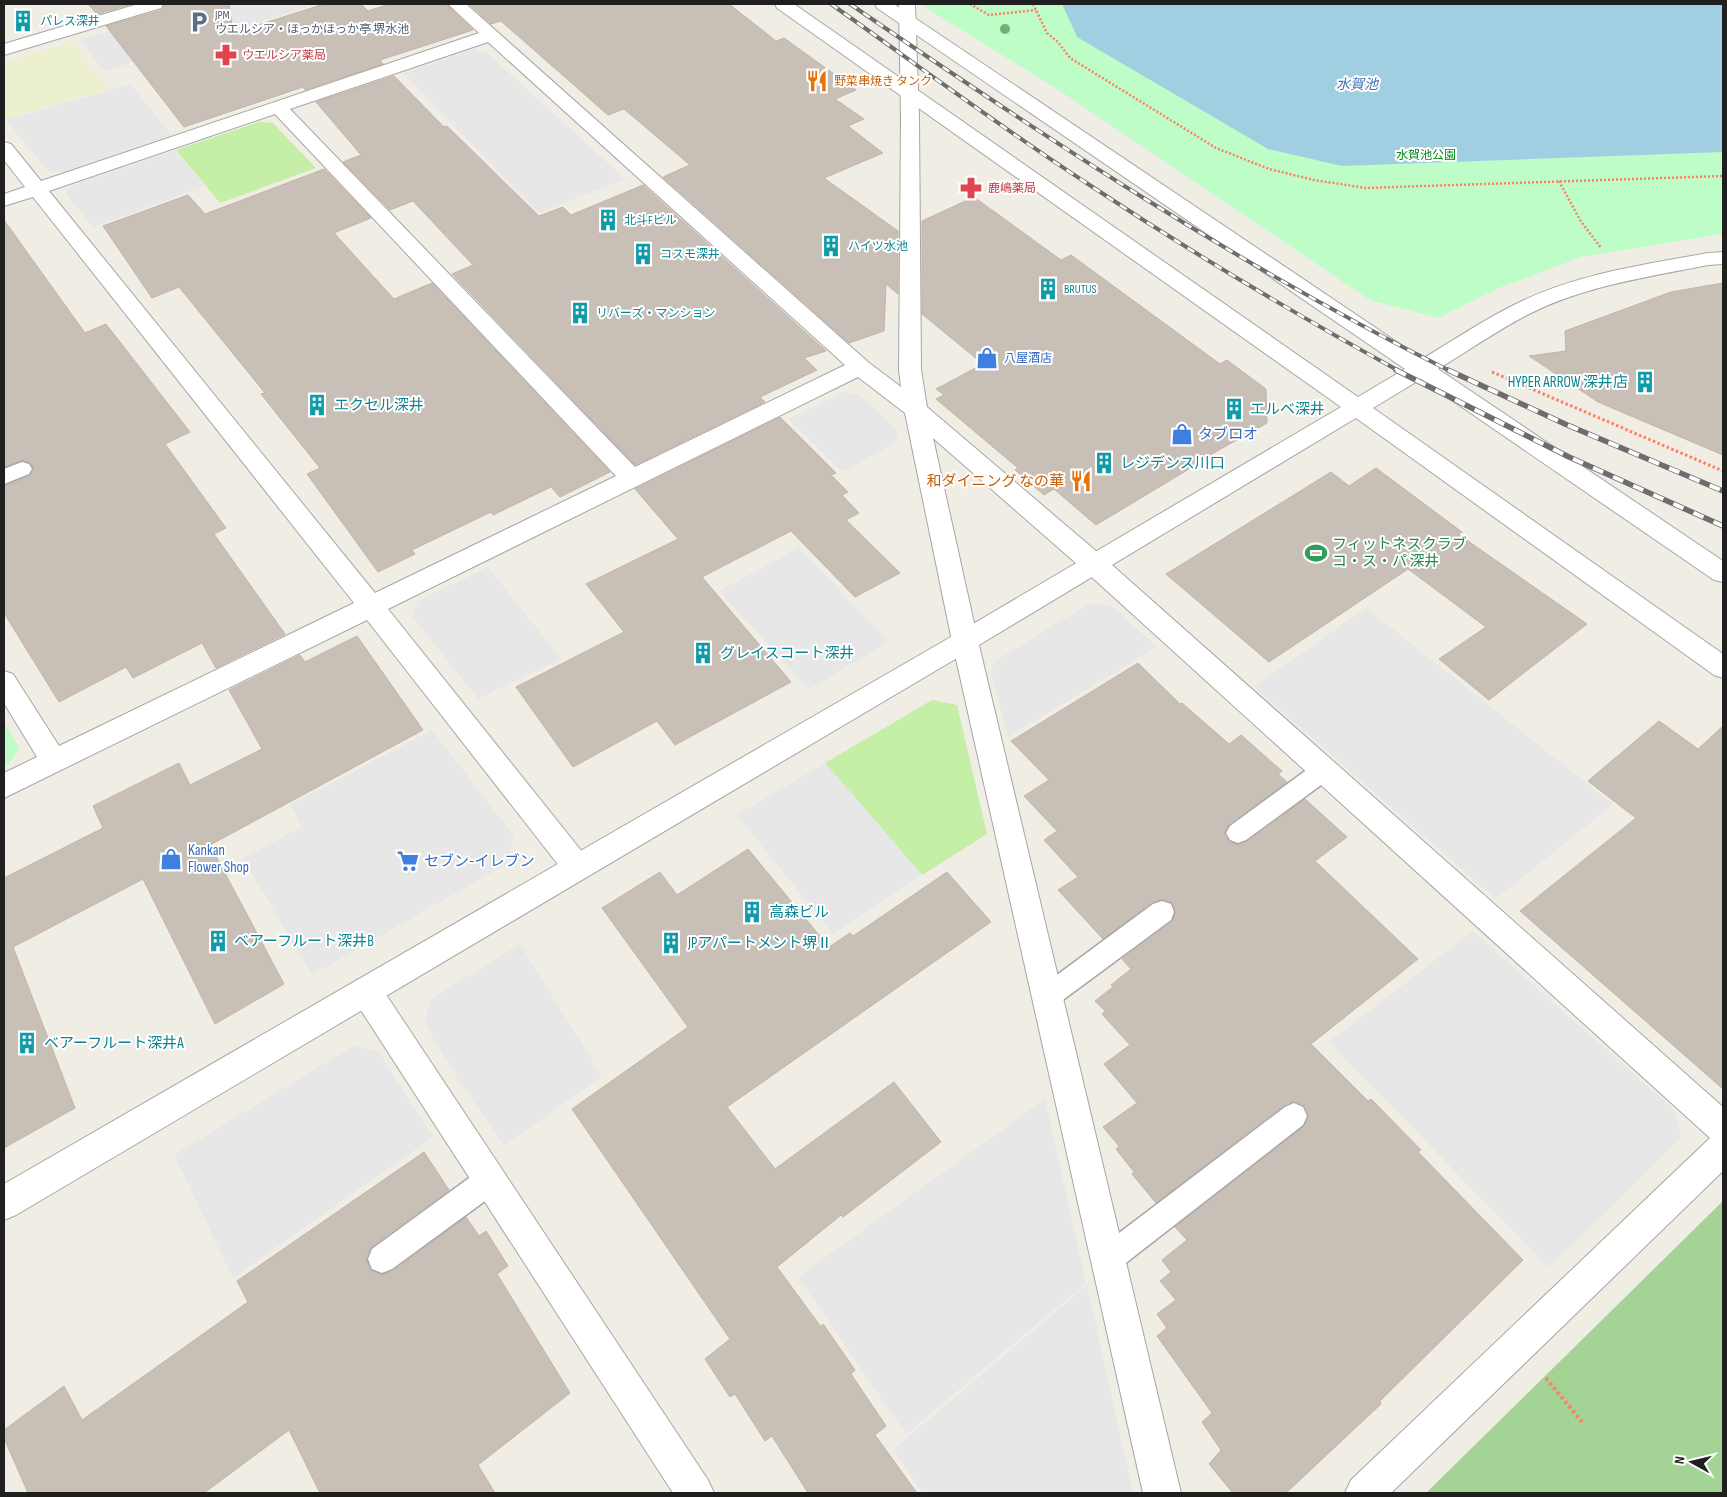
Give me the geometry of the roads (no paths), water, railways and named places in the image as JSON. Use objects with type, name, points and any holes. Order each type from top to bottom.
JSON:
[{"type":"street","points":[[4,50],[155,4]]},
{"type":"street","points":[[456,4],[860,367],[916,410],[1094,564],[1723,1128]]},
{"type":"street","points":[[783,4],[1723,668]]},
{"type":"street","points":[[883,4],[907,12],[1421,368],[1723,573]]},
{"type":"street","points":[[907,12],[910,93],[910,370],[916,410],[965,641],[1162,1493]]},
{"type":"street","points":[[4,200],[491,35]]},
{"type":"street","points":[[279,108],[632,478]]},
{"type":"street","points":[[4,148],[371,606],[577,867]]},
{"type":"street","points":[[4,1203],[965,641],[1522,308],[1606,279],[1708,259],[1723,258]]},
{"type":"street","points":[[4,786],[860,367]]},
{"type":"street","points":[[4,681],[54,761]]},
{"type":"street","points":[[366,991],[695,1493]]},
{"type":"street","points":[[1364,1493],[1723,1148]]},
{"type":"lane","points":[[4,477],[22,469]]},
{"type":"lane","points":[[1238,833],[1324,770]]},
{"type":"lane","points":[[1047,996],[1162,912]]},
{"type":"lane","points":[[1108,1259],[1294,1116]]},
{"type":"lane","points":[[382,1259],[490,1180]]},
{"type":"water","name":"水賀池","points":[[1062,4],[1723,4],[1723,152],[1342,166],[1268,149],[1077,37]]},
{"type":"railway","points":[[831,4],[958,95],[1126,209],[1242,281],[1399,371]]},
{"type":"railway","points":[[850,4],[1069,151],[1219,244],[1372,331],[1448,370]]},
{"type":"railway","points":[[1396,370],[1569,457],[1723,526]]},
{"type":"railway","points":[[1448,370],[1565,424],[1723,491]]},
{"type":"place","name":"パレス深井","points":[[23,21]]},
{"type":"place","name":"JPM ウエルシア・ほっかほっか亭 堺水池","points":[[199,22]]},
{"type":"place","name":"ウエルシア薬局","points":[[226,55]]},
{"type":"place","name":"野菜串焼き タンク","points":[[817,81]]},
{"type":"place","name":"鹿嶋薬局","points":[[971,188]]},
{"type":"place","name":"北斗Fビル","points":[[608,220]]},
{"type":"place","name":"ハイツ水池","points":[[831,246]]},
{"type":"place","name":"コスモ深井","points":[[643,254]]},
{"type":"place","name":"BRUTUS","points":[[1048,289]]},
{"type":"place","name":"リバーズ・マンション","points":[[580,313]]},
{"type":"place","name":"八屋酒店","points":[[987,358]]},
{"type":"place","name":"HYPER ARROW 深井店","points":[[1645,382]]},
{"type":"place","name":"エクセル深井","points":[[317,405]]},
{"type":"place","name":"エルベ深井","points":[[1234,409]]},
{"type":"place","name":"タブロオ","points":[[1182,434]]},
{"type":"place","name":"レジデンス川口","points":[[1104,463]]},
{"type":"place","name":"和ダイニング なの華","points":[[1081,481]]},
{"type":"place","name":"フィットネスクラブ コ・ス・パ 深井","points":[[1316,553]]},
{"type":"place","name":"グレイスコート深井","points":[[703,653]]},
{"type":"place","name":"Kankan Flower Shop","points":[[171,859]]},
{"type":"place","name":"セブン-イレブン","points":[[408,861]]},
{"type":"place","name":"高森ビル","points":[[752,912]]},
{"type":"place","name":"ベアーフルート深井B","points":[[218,941]]},
{"type":"place","name":"JPアパートメント堺Ⅱ","points":[[671,943]]},
{"type":"place","name":"ベアーフルート深井A","points":[[27,1043]]},
{"type":"park label","name":"水賀池公園","points":[[1426,155]]}]
